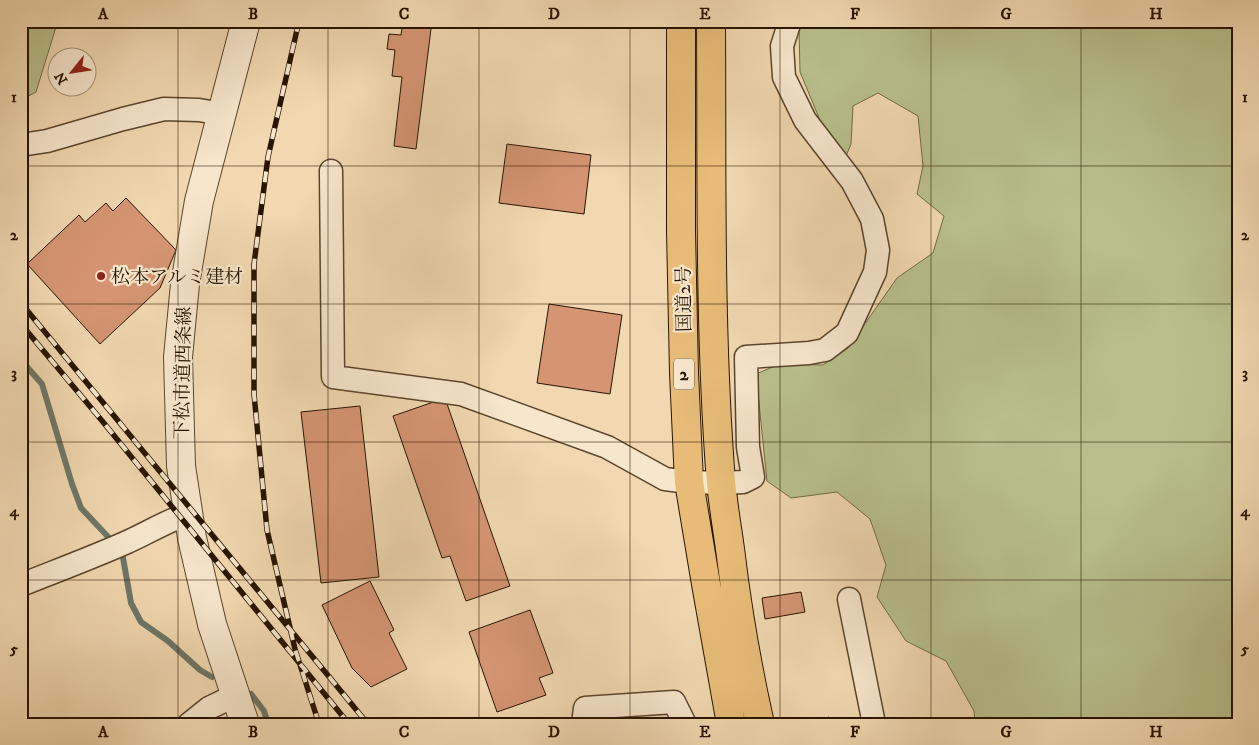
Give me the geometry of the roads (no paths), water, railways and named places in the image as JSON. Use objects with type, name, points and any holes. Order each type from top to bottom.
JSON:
[{"type":"highway","name":"国道2号","points":[[681,21],[681,231],[684,373],[690,482],[731,724]]},
{"type":"highway","name":"国道2号","points":[[712,21],[712,233],[715,372],[721,483],[735,589],[751,685],[760,724]]},
{"type":"street","name":"下松市道西条線","points":[[245,724],[212,624],[192,538],[181,466],[178,357],[185,284],[199,201],[246,21]]},
{"type":"street","points":[[331,171],[333,378],[461,394],[608,447],[665,479],[690,482],[743,482],[753,477],[748,447],[746,357],[825,350],[847,333],[875,272],[878,250],[872,219],[852,181],[806,120],[784,77],[782,46],[790,21]]},
{"type":"street","points":[[21,145],[47,141],[123,118],[164,109],[199,110],[222,114]]},
{"type":"street","points":[[21,585],[143,536],[174,518],[188,514]]},
{"type":"street","points":[[849,599],[874,724]]},
{"type":"street","points":[[189,724],[209,708],[236,695]]},
{"type":"street","points":[[583,724],[585,708],[674,702],[685,724]]},
{"type":"waterway","points":[[21,360],[42,384],[81,508],[122,552],[131,603],[141,622],[168,641],[200,670],[212,677]]},
{"type":"waterway","points":[[251,694],[264,711],[268,724]]},
{"type":"railway","points":[[299,21],[268,157],[254,264],[254,394],[267,530],[295,649],[319,724]]},
{"type":"railway","points":[[21,303],[368,724]]},
{"type":"railway","points":[[21,324],[349,724]]},
{"type":"place","name":"松本アルミ建材","points":[[101,276]]}]
